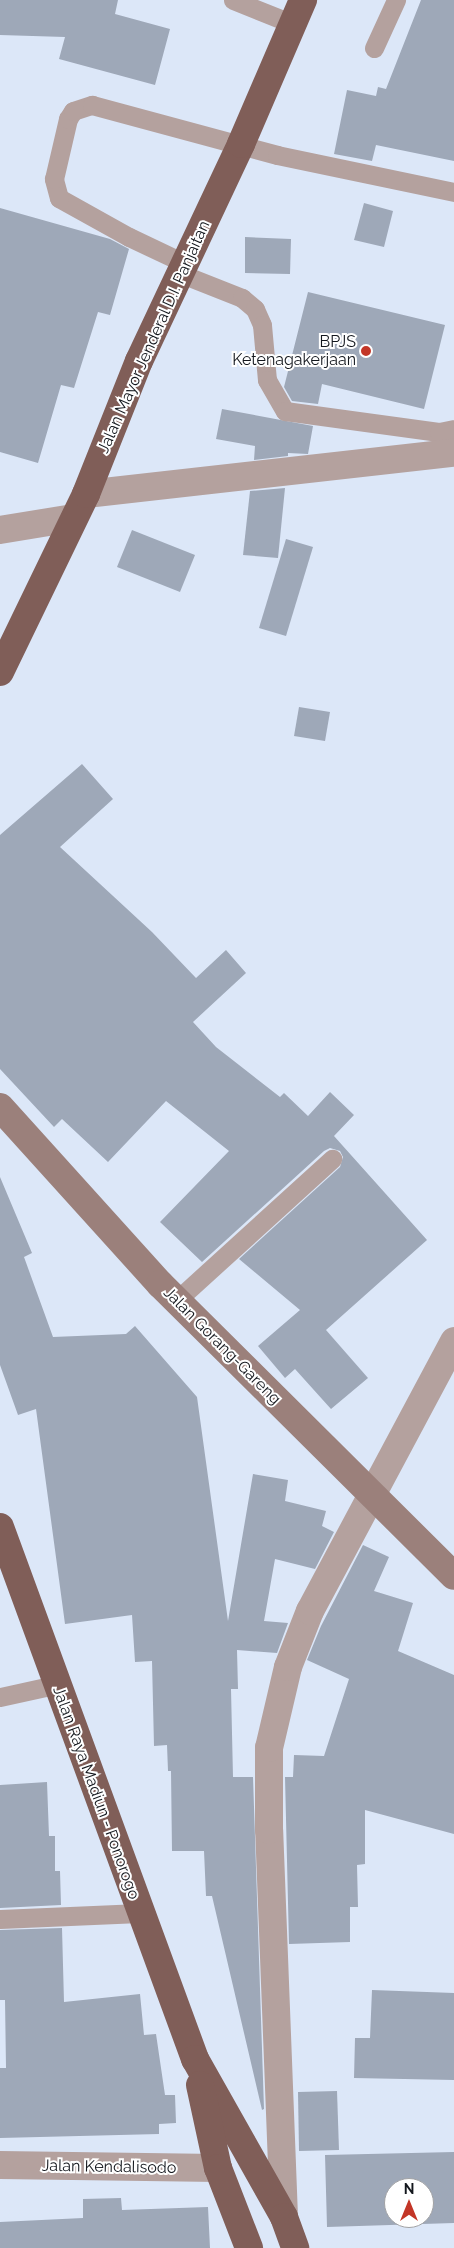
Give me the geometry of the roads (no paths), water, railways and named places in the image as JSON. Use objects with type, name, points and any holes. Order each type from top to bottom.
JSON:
[{"type":"highway","name":"Jalan Mayor Jenderal D.I. Panjaitan","points":[[0,672],[86,494],[181,268],[241,144],[298,12]]},
{"type":"highway","name":"Jalan Raya Madiun - Ponorogo","points":[[2,1541],[195,2059],[218,2168],[248,2248]]},
{"type":"highway","name":"Jalan Raya Madiun - Ponorogo","points":[[195,2059],[284,2217],[295,2248]]},
{"type":"main road","name":"Jalan Gorang-Gareng","points":[[0,1107],[177,1300],[454,1576]]},
{"type":"street","points":[[86,494],[454,453]]},
{"type":"street","points":[[0,530],[73,518]]},
{"type":"street","points":[[284,2217],[269,1830],[269,1748],[288,1667],[310,1611],[454,1340]]},
{"type":"street","name":"Jalan Kendalisodo","points":[[0,2165],[218,2168]]},
{"type":"lane","points":[[233,0],[298,12]]},
{"type":"lane","points":[[374,48],[396,0]]},
{"type":"lane","points":[[454,192],[277,155],[92,105],[73,111],[68,118],[54,179],[59,198],[130,237],[181,268],[242,298],[255,309],[262,325],[267,380],[285,411],[439,432],[454,429]]},
{"type":"lane","points":[[177,1300],[332,1160]]},
{"type":"lane","points":[[0,1697],[55,1685]]},
{"type":"lane","points":[[0,1919],[140,1913]]},
{"type":"place","name":"BPJS Ketenagakerjaan","points":[[366,351]]}]
